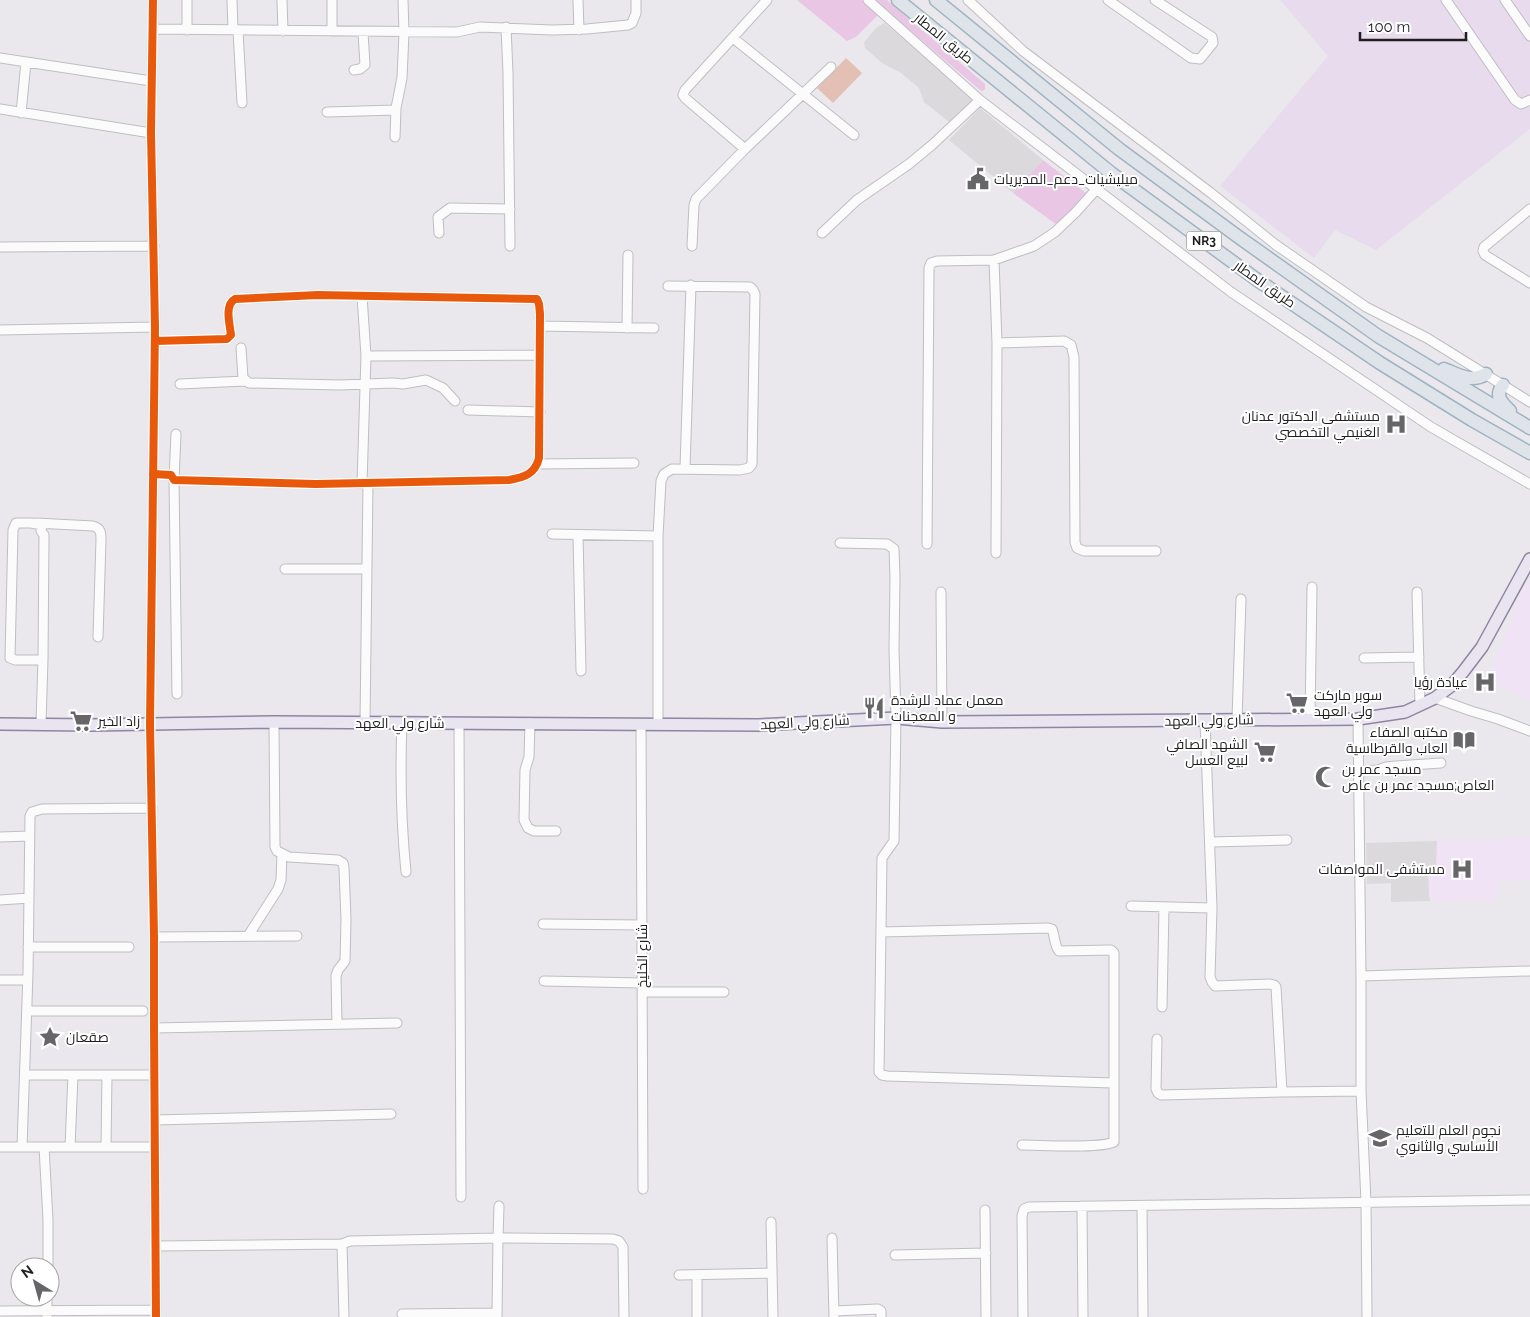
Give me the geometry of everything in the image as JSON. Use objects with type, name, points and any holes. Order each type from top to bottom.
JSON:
[{"type":"highway","name":"طريق المطار","points":[[898,0],[1111,173],[1256,279],[1380,363],[1472,420],[1530,453]]},
{"type":"highway","name":"طريق المطار","points":[[936,0],[1119,149],[1240,238],[1378,336],[1530,428]]},
{"type":"highway","points":[[1398,348],[1465,378],[1478,378],[1486,374]]},
{"type":"highway","points":[[1503,385],[1498,392],[1500,401],[1530,428]]},
{"type":"main road","name":"شارع ولي العهد","points":[[0,724],[92,725],[274,722],[758,725],[896,718],[942,722],[1358,719],[1405,712],[1435,698],[1451,686],[1482,647],[1530,559]]},
{"type":"street","points":[[0,1311],[47,1314],[156,1314],[154,937],[150,724],[156,327],[151,133],[153,0]]},
{"type":"street","points":[[186,0],[187,30]]},
{"type":"street","points":[[232,0],[242,104]]},
{"type":"street","points":[[282,0],[284,31]]},
{"type":"street","points":[[332,0],[332,31]]},
{"type":"street","points":[[395,137],[396,110],[402,78],[403,0]]},
{"type":"street","points":[[578,0],[578,30]]},
{"type":"street","points":[[153,29],[404,33],[457,32],[480,27],[578,30],[632,23],[635,19],[636,0]]},
{"type":"street","points":[[745,149],[685,98],[683,94],[767,0]]},
{"type":"street","points":[[868,0],[980,100],[1231,292],[1431,427],[1530,484]]},
{"type":"street","points":[[968,0],[1023,51],[1218,198],[1276,245],[1366,307],[1427,338],[1530,402]]},
{"type":"street","points":[[1108,0],[1191,58],[1200,59],[1213,43],[1212,37],[1155,0]]},
{"type":"street","points":[[1446,0],[1515,100],[1521,104],[1530,100]]},
{"type":"street","points":[[1505,0],[1530,36]]},
{"type":"street","points":[[506,28],[510,246]]},
{"type":"street","points":[[354,70],[360,69],[365,65],[363,32]]},
{"type":"street","points":[[733,38],[854,135]]},
{"type":"street","points":[[0,58],[152,80]]},
{"type":"street","points":[[21,113],[26,62]]},
{"type":"street","points":[[692,246],[694,204],[696,199],[831,67]]},
{"type":"street","points":[[822,233],[857,200],[909,164],[932,145],[980,100]]},
{"type":"street","points":[[0,110],[151,133]]},
{"type":"street","points":[[327,112],[396,110]]},
{"type":"street","points":[[927,544],[928,268],[931,263],[938,261],[994,260],[1012,255],[1044,241],[1076,212],[1111,173]]},
{"type":"street","points":[[439,233],[438,217],[450,208],[510,209]]},
{"type":"street","points":[[1530,209],[1484,247],[1483,252],[1530,283]]},
{"type":"street","points":[[0,247],[154,246]]},
{"type":"street","points":[[627,328],[628,255]]},
{"type":"street","points":[[994,260],[997,343],[996,553]]},
{"type":"street","points":[[658,724],[658,536],[661,481],[664,474],[672,469],[740,470],[749,468],[752,464],[755,294],[750,287],[668,286]]},
{"type":"street","points":[[686,468],[691,286]]},
{"type":"street","points":[[155,341],[227,339],[231,336],[228,306],[235,299],[362,296],[537,299],[540,304],[539,458],[538,464],[524,478],[510,480],[316,484],[174,480]]},
{"type":"street","points":[[362,296],[366,356],[365,483],[367,569],[365,723]]},
{"type":"street","points":[[540,326],[654,328]]},
{"type":"street","points":[[0,330],[156,327]]},
{"type":"street","points":[[997,343],[1064,341],[1071,345],[1074,357],[1075,542],[1078,548],[1084,551],[1156,551]]},
{"type":"street","points":[[240,348],[243,378],[245,381]]},
{"type":"street","points":[[366,356],[540,355]]},
{"type":"street","points":[[180,384],[245,381],[249,383],[409,384],[426,380],[443,388],[454,401]]},
{"type":"street","points":[[468,410],[540,412]]},
{"type":"street","points":[[176,434],[174,480],[177,694]]},
{"type":"street","points":[[538,464],[634,463]]},
{"type":"street","points":[[153,474],[171,475],[174,480]]},
{"type":"street","points":[[43,660],[15,660],[10,658],[13,530],[16,523],[98,527],[102,540],[98,637]]},
{"type":"street","points":[[31,523],[42,525],[41,532],[44,535],[43,660],[40,724]]},
{"type":"street","points":[[552,534],[658,536]]},
{"type":"street","points":[[578,535],[581,671]]},
{"type":"street","points":[[840,543],[887,544],[894,549],[896,718],[894,841],[882,858],[880,1072],[882,1075],[897,1077],[1113,1083]]},
{"type":"street","points":[[285,569],[367,569]]},
{"type":"street","points":[[1310,719],[1312,587]]},
{"type":"street","points":[[941,592],[942,722]]},
{"type":"street","points":[[1418,592],[1420,705]]},
{"type":"street","points":[[1237,719],[1241,599]]},
{"type":"street","points":[[1364,658],[1419,656]]},
{"type":"street","points":[[1435,698],[1470,711],[1498,718],[1530,731]]},
{"type":"street","points":[[1358,719],[1362,976],[1361,1091],[1366,1202],[1368,1317]]},
{"type":"street","points":[[1205,721],[1212,908],[1210,977],[1216,986],[1270,984],[1276,987],[1282,1092]]},
{"type":"street","points":[[274,722],[275,847],[282,854],[289,857],[338,860],[343,863],[346,920],[345,961],[336,976],[337,1024]]},
{"type":"street","points":[[402,723],[401,796],[406,872]]},
{"type":"street","points":[[459,723],[461,1197]]},
{"type":"street","points":[[530,723],[529,756],[525,770],[524,820],[528,828],[534,831],[556,831]]},
{"type":"street","name":"شارع الخليخ","points":[[641,724],[643,1189]]},
{"type":"street","points":[[1359,771],[1441,763]]},
{"type":"street","points":[[22,1147],[30,816],[32,812],[42,809],[152,808]]},
{"type":"street","points":[[0,837],[29,836]]},
{"type":"street","points":[[1210,842],[1287,840]]},
{"type":"street","points":[[248,936],[278,889],[281,880],[282,854]]},
{"type":"street","points":[[0,900],[29,898]]},
{"type":"street","points":[[1131,906],[1212,908]]},
{"type":"street","points":[[1162,1007],[1164,907]]},
{"type":"street","points":[[543,924],[642,925]]},
{"type":"street","points":[[881,932],[1048,928],[1052,929],[1058,950],[1111,950],[1114,953],[1114,1142],[1112,1144],[1090,1145],[1022,1145]]},
{"type":"street","points":[[154,937],[298,936]]},
{"type":"street","points":[[28,947],[129,947]]},
{"type":"street","points":[[1362,976],[1530,971]]},
{"type":"street","points":[[0,980],[27,980]]},
{"type":"street","points":[[544,981],[724,992]]},
{"type":"street","points":[[26,1011],[144,1010]]},
{"type":"street","points":[[154,1028],[396,1023]]},
{"type":"street","points":[[1157,1038],[1156,1089],[1161,1096],[1361,1091]]},
{"type":"street","points":[[25,1075],[154,1075]]},
{"type":"street","points":[[70,1147],[73,1075]]},
{"type":"street","points":[[106,1147],[107,1075]]},
{"type":"street","points":[[155,1120],[391,1114]]},
{"type":"street","points":[[44,1147],[48,1257]]},
{"type":"street","points":[[0,1148],[155,1147]]},
{"type":"street","points":[[1023,1317],[1022,1216],[1023,1211],[1029,1207],[1530,1200]]},
{"type":"street","points":[[402,1314],[497,1315],[499,1206]]},
{"type":"street","points":[[1082,1206],[1083,1317]]},
{"type":"street","points":[[1142,1206],[1143,1317]]},
{"type":"street","points":[[985,1210],[986,1317]]},
{"type":"street","points":[[771,1222],[773,1317]]},
{"type":"street","points":[[832,1238],[834,1314],[878,1310],[881,1312],[881,1317]]},
{"type":"street","points":[[156,1246],[342,1244],[366,1240],[613,1239],[619,1241],[624,1247],[624,1317]]},
{"type":"street","points":[[342,1244],[344,1317]]},
{"type":"street","points":[[895,1255],[986,1253]]},
{"type":"street","points":[[678,1275],[772,1273]]},
{"type":"street","points":[[697,1275],[697,1317]]},
{"type":"shaded area","points":[[797,0],[862,0],[877,16],[856,37],[847,41]]},
{"type":"shaded area","points":[[874,0],[887,0],[985,84],[985,89],[983,91],[980,90]]},
{"type":"shaded area","points":[[1280,0],[1530,0],[1530,129],[1376,250],[1335,230],[1314,258],[1220,186],[1328,56]]},
{"type":"shaded area","points":[[884,23],[976,99],[955,121],[948,121],[924,102],[919,88],[901,73],[882,63],[865,48],[864,42],[876,28]]},
{"type":"shaded area","points":[[846,58],[862,73],[833,103],[817,88]]},
{"type":"shaded area","points":[[980,108],[1043,160],[1013,193],[949,140]]},
{"type":"shaded area","points":[[1043,160],[1086,193],[1057,225],[1013,193]]},
{"type":"shaded area","points":[[1530,578],[1530,702],[1488,679],[1521,594]]},
{"type":"shaded area","points":[[1530,838],[1530,879],[1498,882],[1497,899],[1391,902],[1391,883],[1367,884],[1366,843]]},
{"type":"shaded area","points":[[1437,841],[1436,866],[1428,869],[1430,901],[1391,902],[1391,883],[1367,884],[1366,843]]},
{"type":"cycle path","points":[[153,0],[151,133],[155,327],[150,724],[154,937],[156,1317]]},
{"type":"cycle path","points":[[153,474],[171,475],[174,480],[316,484],[509,480],[520,478],[535,468],[539,458],[540,314],[537,299],[318,295],[235,299],[229,310],[231,335],[227,339],[155,341]]},
{"type":"place","name":"ميليشيات_دعم_المديريات","points":[[978,179]]},
{"type":"place","name":"مستشفي الدكتور عدنان الغنيمي التخصصي","points":[[1396,424]]},
{"type":"place","name":"عيادة رؤيا","points":[[1485,682]]},
{"type":"place","name":"سوبر ماركت ولي العهد","points":[[1297,703]]},
{"type":"place","name":"معمل عماد للرشدة و المعجنات","points":[[874,708]]},
{"type":"place","name":"زاد الخير","points":[[81,721]]},
{"type":"place","name":"مكتبه الصفاء العاب والقرطاسية","points":[[1464,740]]},
{"type":"place","name":"الشهد الصافي لبيع العسل","points":[[1265,752]]},
{"type":"place","name":"مسجد عمر بن العاص;مسجد عمر بن عاص","points":[[1326,777]]},
{"type":"place","name":"مستشفى المواصفات","points":[[1462,869]]},
{"type":"place","name":"صقعان","points":[[50,1037]]},
{"type":"place","name":"نجوم العلم للتعليم الأساسي والثانوي","points":[[1380,1138]]}]
